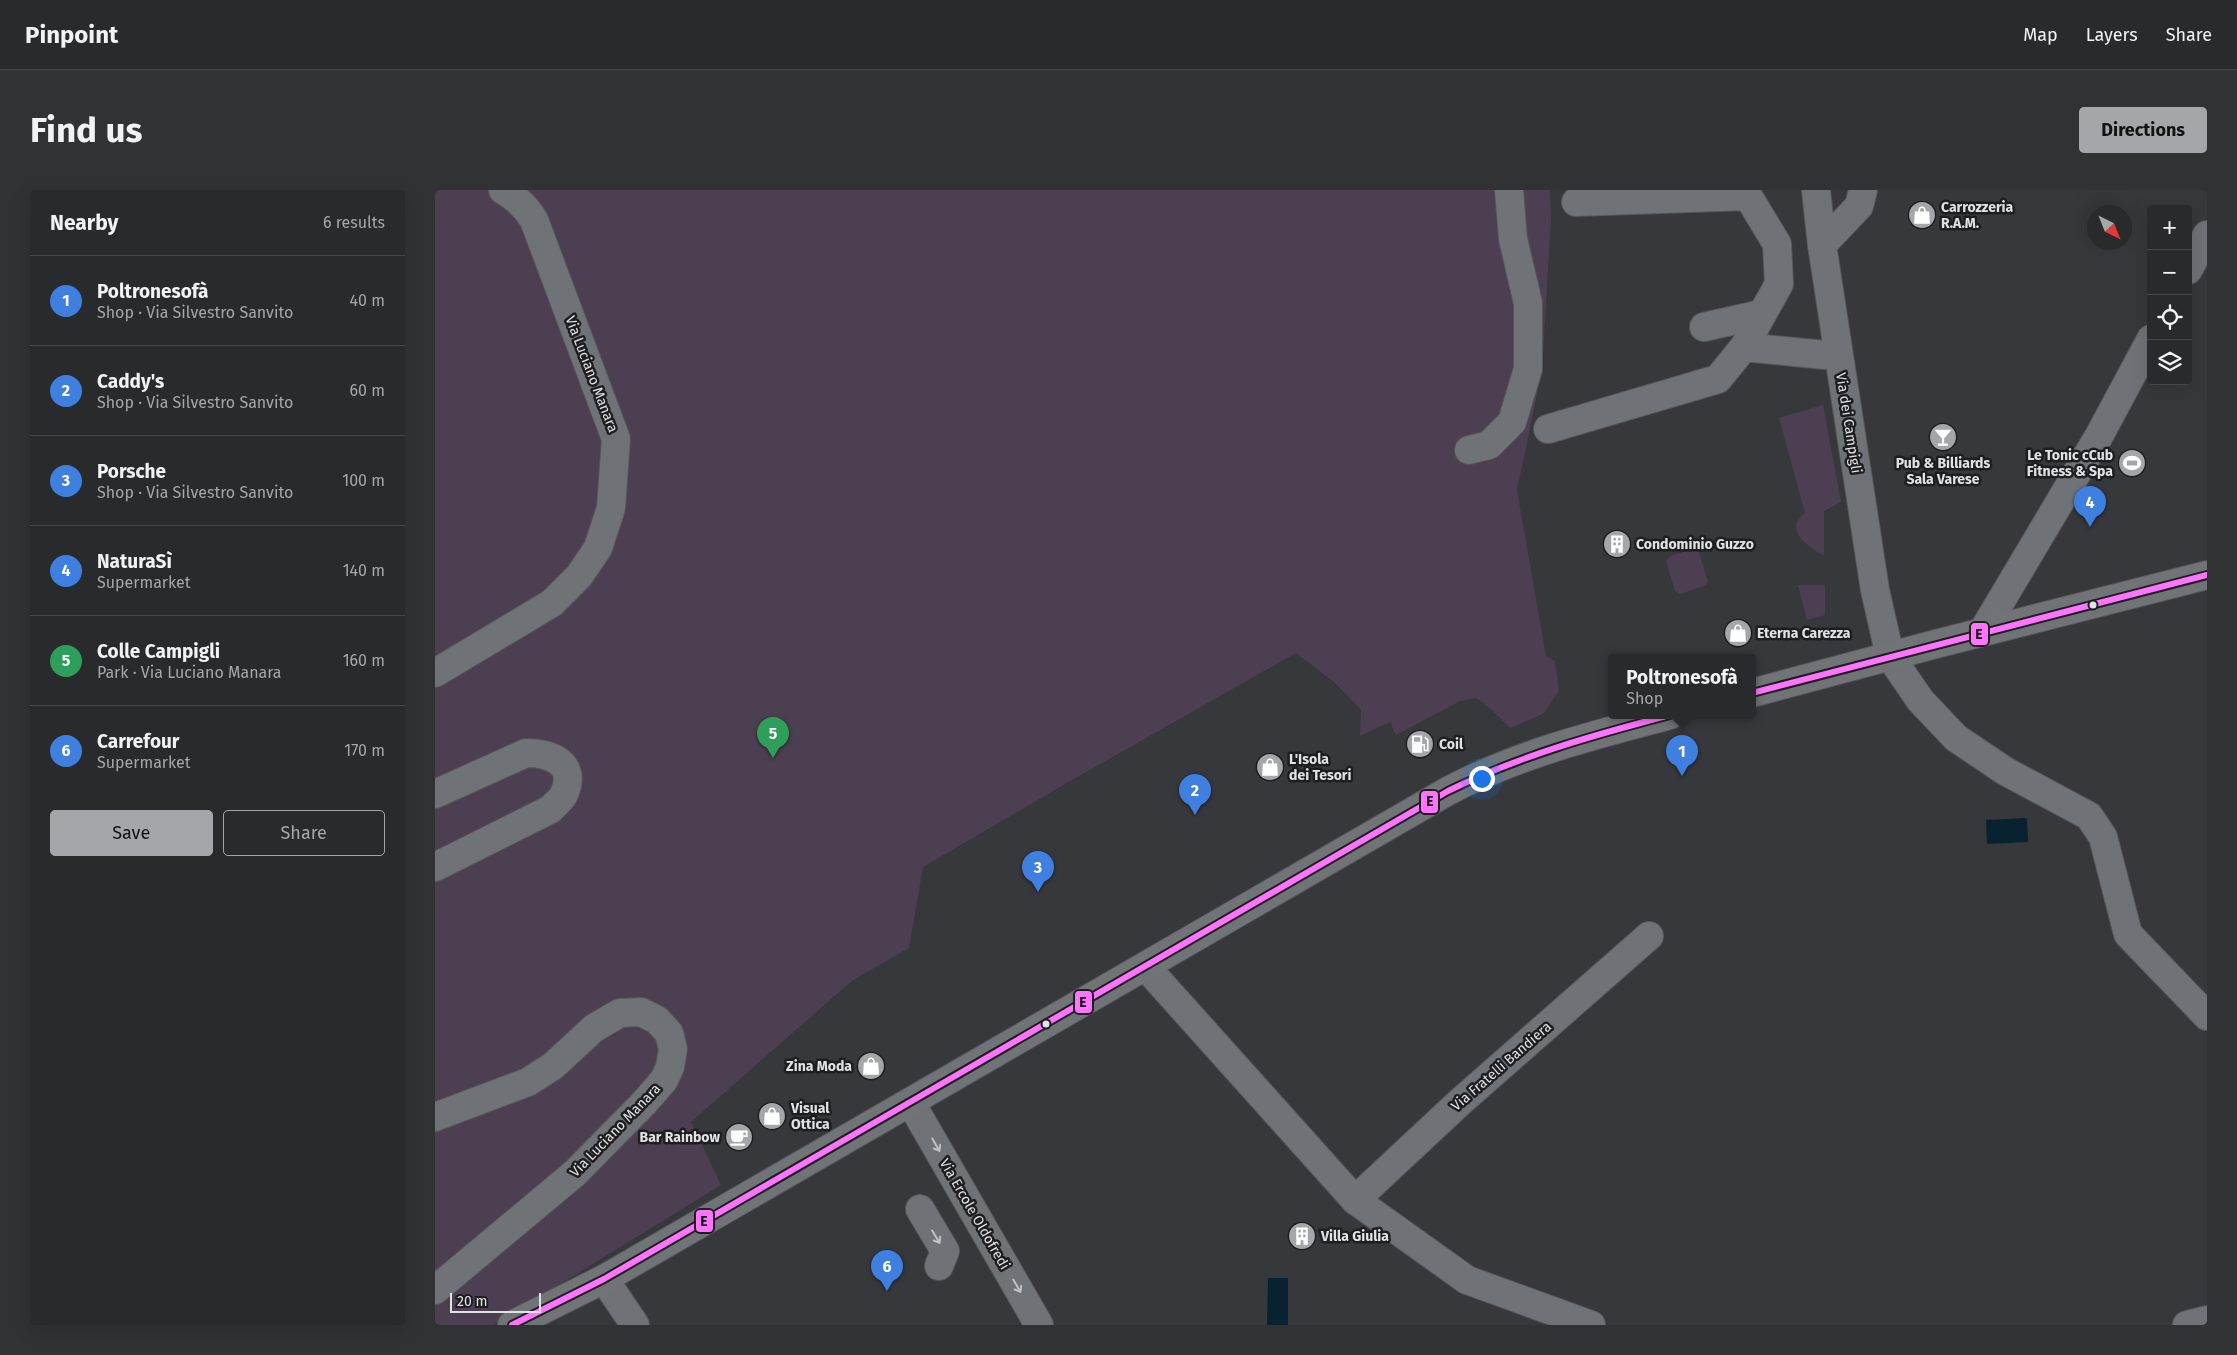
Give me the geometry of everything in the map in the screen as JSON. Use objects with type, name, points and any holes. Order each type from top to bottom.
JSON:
[{"type":"main road","points":[[1756,692],[1983,631],[2207,575]]},
{"type":"main road","points":[[512,1325],[604,1279],[1479,774],[1576,740],[1655,719]]},
{"type":"street","name":"Via Luciano Manara","points":[[435,673],[552,603],[579,576],[599,548],[611,508],[616,439],[527,199],[516,198],[503,190]]},
{"type":"street","points":[[1469,450],[1489,445],[1512,422],[1528,369],[1528,303],[1513,239],[1509,190]]},
{"type":"street","name":"Via dei Campigli","points":[[1816,190],[1822,245],[1875,590],[1890,656]]},
{"type":"street","points":[[1822,245],[1859,206],[1863,190]]},
{"type":"street","points":[[1548,429],[1718,378],[1744,348],[1779,284],[1777,244],[1745,192],[1575,202]]},
{"type":"street","points":[[2192,263],[2207,235]]},
{"type":"street","points":[[1704,327],[1762,314]]},
{"type":"street","points":[[1983,631],[2099,436],[2150,340]]},
{"type":"street","points":[[1744,348],[1825,355]]},
{"type":"street","points":[[1890,656],[1920,700],[1955,738],[2005,772],[2089,816],[2103,837],[2128,934],[2207,1016]]},
{"type":"street","points":[[435,794],[526,753],[541,753],[553,757],[563,765],[567,779],[564,795],[551,808],[435,867]]},
{"type":"street","name":"Via Fratelli Bandiera","points":[[1355,1200],[1460,1102],[1649,936]]},
{"type":"street","points":[[1146,967],[1355,1200],[1467,1280],[1591,1325]]},
{"type":"street","name":"Via Luciano Manara","points":[[435,1116],[528,1082],[553,1066],[594,1028],[620,1013],[641,1012],[657,1020],[669,1033],[673,1049],[670,1067],[664,1080],[644,1104],[575,1173],[435,1290]]},
{"type":"street","name":"Via Ercole Oldofredi","points":[[911,1102],[1039,1325]]},
{"type":"street","points":[[920,1209],[945,1251],[939,1266]]},
{"type":"street","points":[[604,1279],[635,1325]]},
{"type":"street","points":[[2187,1325],[2207,1320]]},
{"type":"shaded area","points":[[435,190],[1550,190],[1551,220],[1542,371],[1517,490],[1546,656],[1555,661],[1559,691],[1543,714],[1510,728],[1491,709],[1476,698],[1460,701],[1396,735],[1390,722],[1360,736],[1361,710],[1334,682],[1296,653],[923,867],[909,948],[853,980],[691,1122],[721,1185],[494,1325],[435,1325]]},
{"type":"shaded area","points":[[1823,405],[1841,502],[1824,511],[1824,556],[1806,543],[1797,532],[1796,526],[1805,513],[1779,418]]},
{"type":"shaded area","points":[[1693,549],[1699,552],[1708,582],[1704,586],[1680,594],[1675,591],[1666,561],[1670,556]]},
{"type":"shaded area","points":[[1798,585],[1825,585],[1825,615],[1807,620]]},
{"type":"water","points":[[2027,818],[2028,842],[1987,844],[1986,820]]},
{"type":"water","points":[[1268,1278],[1288,1278],[1288,1325],[1267,1325]]},
{"type":"transit line","name":"E","points":[[1756,692],[2207,575]]},
{"type":"transit line","name":"E","points":[[512,1325],[604,1279],[1448,791],[1529,757],[1613,730],[1655,719]]},
{"type":"place","name":"Carrozzeria R.A.M.","points":[[1922,215]]},
{"type":"place","name":"Pub & Billiards Sala Varese","points":[[1943,437]]},
{"type":"place","name":"Le Tonic cCub Fitness & Spa","points":[[2132,463]]},
{"type":"place","name":"NaturaSì","points":[[2090,527]]},
{"type":"place","name":"Condominio Guzzo","points":[[1617,544]]},
{"type":"place","name":"Eterna Carezza","points":[[1738,633]]},
{"type":"place","name":"Coil","points":[[1420,744]]},
{"type":"place","name":"Colle Campigli","points":[[773,758]]},
{"type":"place","name":"L'Isola dei Tesori","points":[[1270,767]]},
{"type":"place","name":"Poltronesofà","points":[[1682,776]]},
{"type":"place","name":"Caddy's","points":[[1195,815]]},
{"type":"place","name":"Porsche","points":[[1038,892]]},
{"type":"place","name":"Zina Moda","points":[[871,1066]]},
{"type":"place","name":"Visual Ottica","points":[[772,1116]]},
{"type":"place","name":"Bar Rainbow","points":[[739,1137]]},
{"type":"place","name":"Villa Giulia","points":[[1302,1236]]},
{"type":"place","name":"Carrefour","points":[[887,1291]]}]
